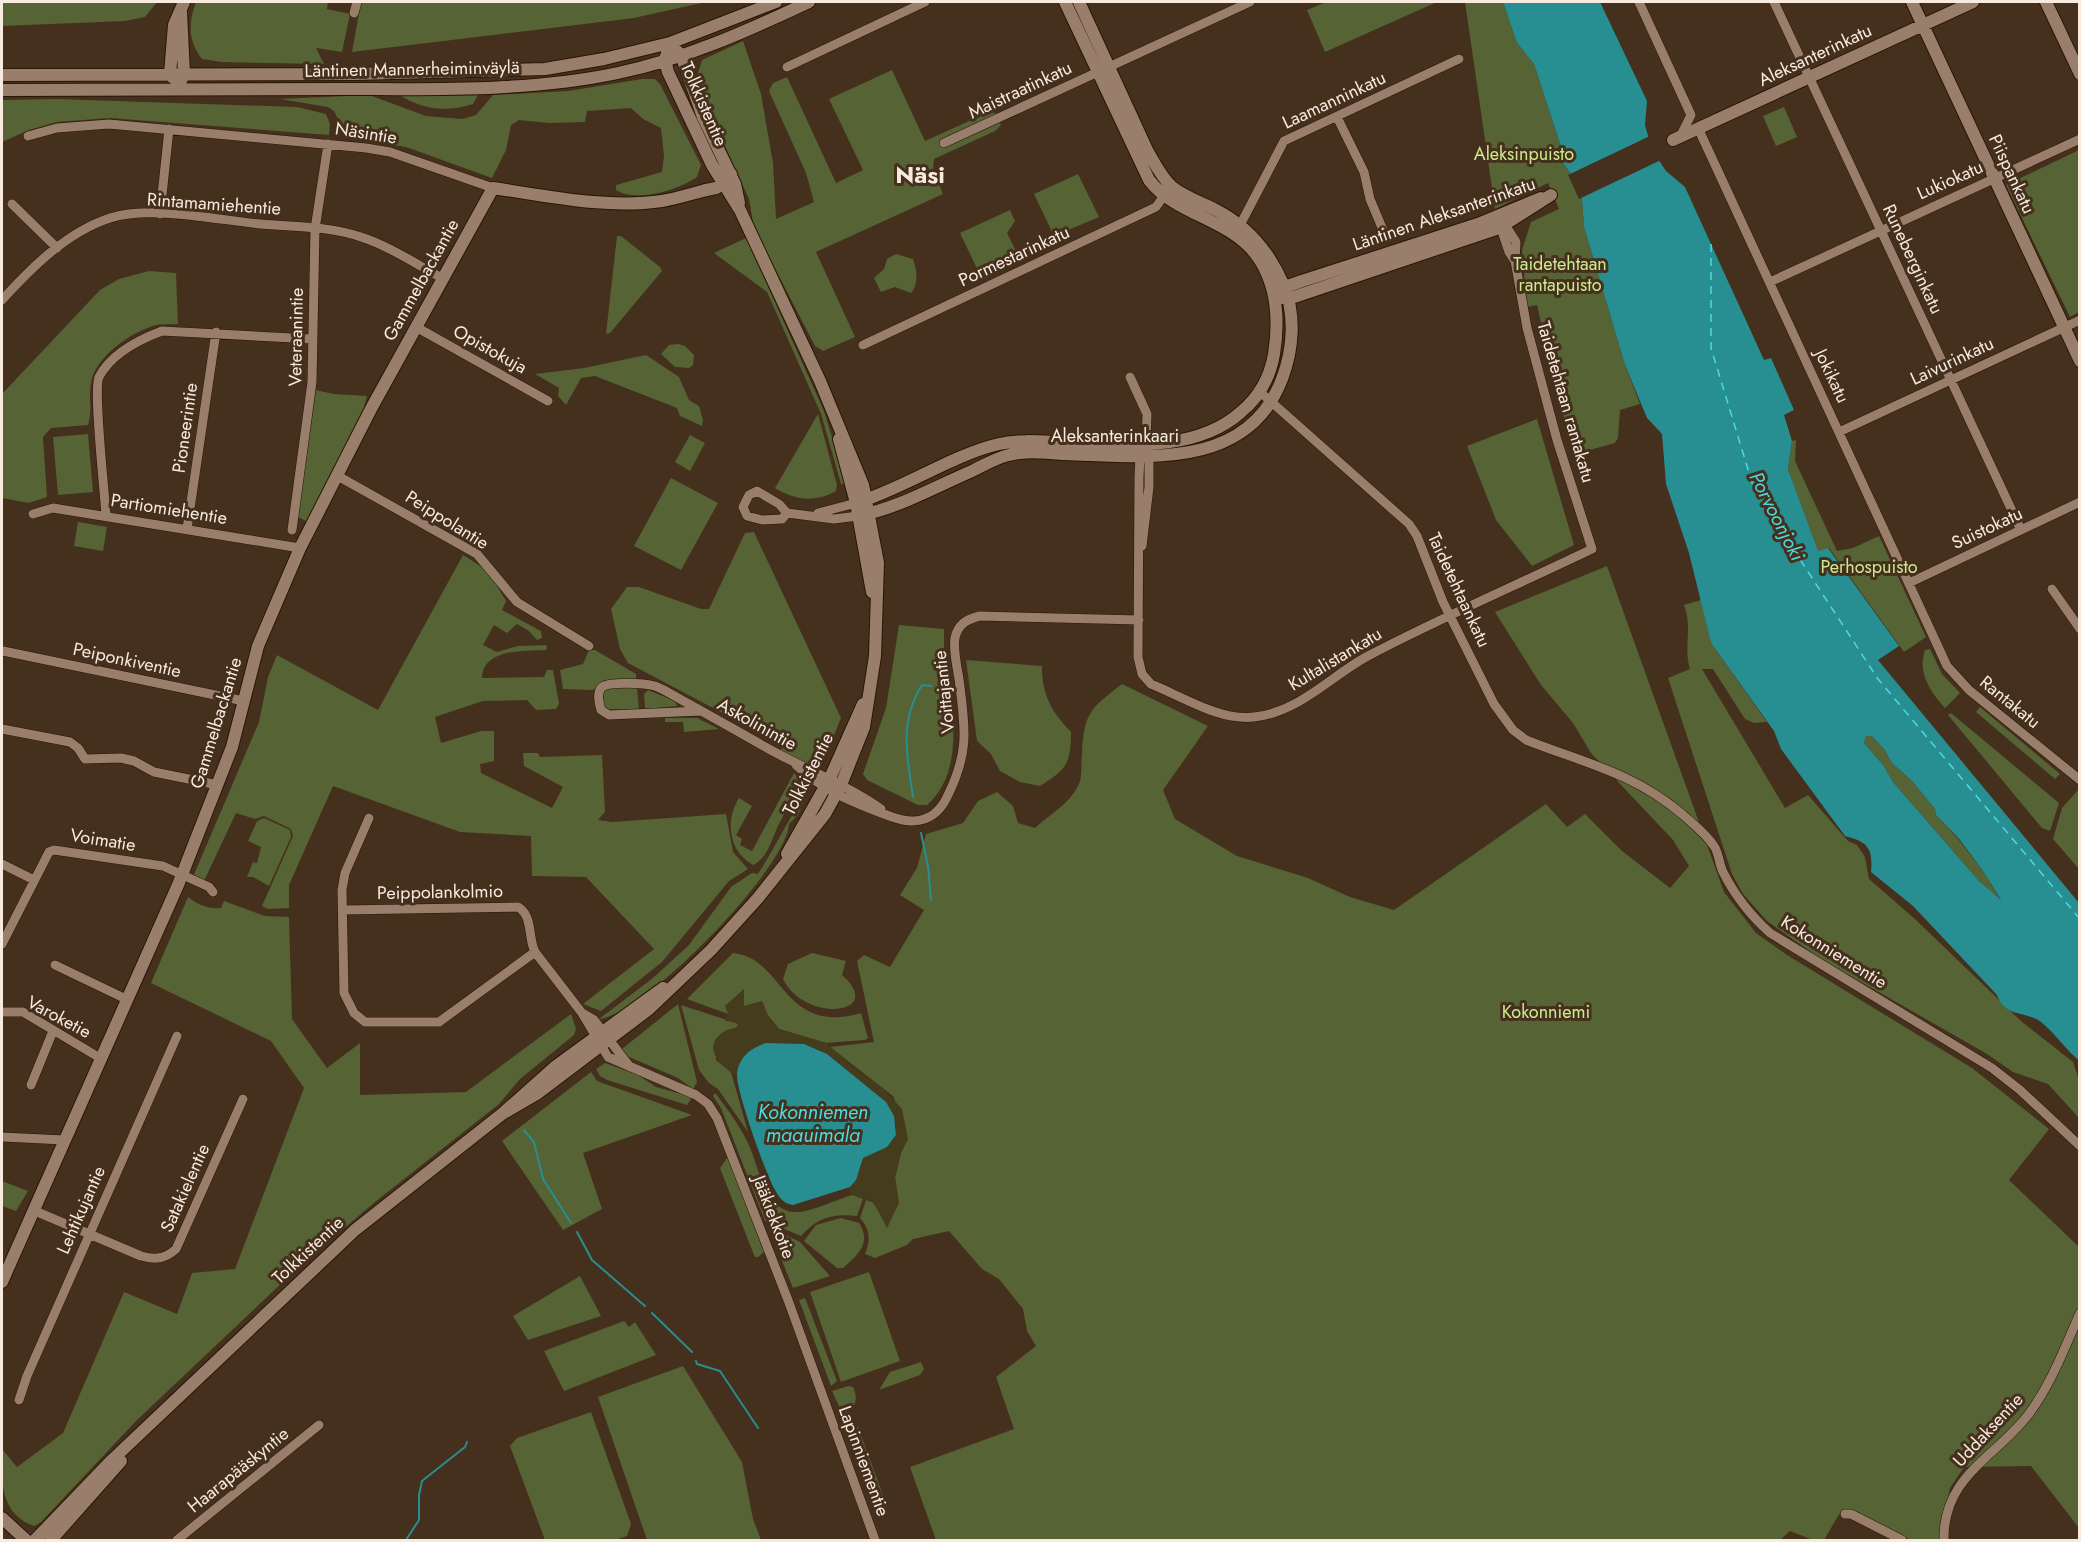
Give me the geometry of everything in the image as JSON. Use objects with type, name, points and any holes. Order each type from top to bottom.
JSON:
[{"type":"street","points":[[354,14],[357,2]]},
{"type":"street","name":"Läntinen Mannerheiminväylä","points":[[2,75],[469,73],[544,69],[604,59],[670,43],[776,2]]},
{"type":"street","name":"Läntinen Mannerheiminväylä","points":[[2,90],[446,88],[537,85],[619,73],[665,60],[726,40],[809,2]]},
{"type":"street","points":[[787,67],[925,2]]},
{"type":"street","points":[[1065,2],[1104,70],[1167,191]]},
{"type":"street","points":[[1079,2],[1104,70]]},
{"type":"street","name":"Maistraatinkatu","points":[[944,143],[1250,2]]},
{"type":"street","points":[[1639,2],[1687,103],[1690,118],[1676,138]]},
{"type":"street","name":"Runeberginkatu","points":[[1774,2],[2021,530]]},
{"type":"street","name":"Piispankatu","points":[[1912,2],[2079,361]]},
{"type":"street","name":"Aleksanterinkatu","points":[[1676,138],[1972,2]]},
{"type":"street","points":[[2046,2],[2079,74]]},
{"type":"street","points":[[178,90],[170,74],[174,25],[183,5]]},
{"type":"street","points":[[178,90],[184,74],[183,5]]},
{"type":"street","name":"Tolkkistentie","points":[[670,43],[681,55],[724,178]]},
{"type":"street","name":"Tolkkistentie","points":[[670,43],[665,60],[687,115],[740,210],[833,414],[878,563],[875,656],[864,727],[839,789],[806,840],[780,866]]},
{"type":"street","name":"Laamanninkatu","points":[[1238,229],[1279,147],[1289,138],[1459,59]]},
{"type":"street","points":[[1337,117],[1364,172],[1370,199],[1383,230]]},
{"type":"street","name":"Näsintie","points":[[28,136],[73,126],[109,124],[328,144],[390,152],[493,188],[589,200],[639,203],[663,201],[693,192],[724,178]]},
{"type":"street","points":[[160,214],[170,129]]},
{"type":"street","name":"Jokikatu","points":[[1698,129],[1934,638]]},
{"type":"street","name":"Lukiokatu","points":[[1770,282],[2079,139]]},
{"type":"street","name":"Veteraanintie","points":[[292,530],[312,382],[315,229],[328,144]]},
{"type":"street","name":"Gammelbackantie","points":[[2,1282],[182,874],[218,785],[258,646],[300,548],[336,475],[493,188]]},
{"type":"street","name":"Aleksanterinkaari","points":[[863,508],[1010,455],[1192,454],[1211,448],[1246,427],[1260,415],[1280,384],[1291,345],[1286,293],[1261,245],[1238,229],[1167,191]]},
{"type":"street","name":"Pormestarinkatu","points":[[863,345],[1156,207],[1167,191]]},
{"type":"street","points":[[12,204],[57,248]]},
{"type":"street","name":"Rintamamiehentie","points":[[2,300],[26,274],[57,248],[109,219],[126,215],[160,214],[315,229],[362,237],[442,278]]},
{"type":"street","name":"Taidetehtaan rantakatu","points":[[1501,223],[1515,261],[1527,328],[1554,430],[1593,549]]},
{"type":"street","name":"Läntinen Aleksanterinkatu","points":[[1275,297],[1501,223]]},
{"type":"street","name":"Aleksanterinkaari","points":[[863,508],[998,444],[1026,441],[1146,443],[1188,440],[1208,434],[1236,416],[1260,392],[1272,363],[1275,348],[1275,297],[1261,261],[1238,229]]},
{"type":"street","name":"Laivurinkatu","points":[[1839,432],[2079,320]]},
{"type":"street","name":"Opistokuja","points":[[416,327],[548,400]]},
{"type":"street","points":[[106,516],[96,385],[99,378],[119,355],[143,338],[162,331],[216,332],[312,339]]},
{"type":"street","name":"Pioneerintie","points":[[187,529],[216,332]]},
{"type":"street","points":[[1130,377],[1147,414],[1145,456]]},
{"type":"street","name":"Taidetehtaankatu","points":[[1260,392],[1409,524],[1417,536],[1449,615],[1503,719]]},
{"type":"street","name":"Kultalistankatu","points":[[1145,456],[1137,527],[1139,666],[1146,679],[1228,716],[1242,717],[1281,710],[1363,659],[1449,615],[1593,549]]},
{"type":"street","name":"Peippolantie","points":[[336,475],[477,555],[517,602],[589,646]]},
{"type":"street","points":[[787,513],[782,519],[776,520],[754,518],[747,516],[743,507],[749,495],[757,491],[778,504],[787,513],[807,515],[863,508]]},
{"type":"street","name":"Suistokatu","points":[[1909,583],[2079,502]]},
{"type":"street","name":"Partiomiehentie","points":[[33,514],[53,508],[300,548]]},
{"type":"street","points":[[2052,589],[2079,629]]},
{"type":"street","name":"Voittajantie","points":[[827,783],[893,817],[909,821],[923,820],[933,816],[943,807],[966,746],[955,646],[959,626],[964,622],[980,616],[1138,620]]},
{"type":"street","name":"Rantakatu","points":[[1934,638],[1947,666],[1959,682],[2079,780]]},
{"type":"street","name":"Peiponkiventie","points":[[3,651],[244,701]]},
{"type":"street","name":"Askolinintie","points":[[701,711],[609,715],[601,710],[599,691],[605,685],[648,685],[701,711],[827,783]]},
{"type":"street","name":"Tolkkistentie","points":[[35,1540],[111,1460],[356,1230],[502,1114],[538,1093],[644,1000],[684,975],[711,950],[758,898],[780,866],[827,783],[867,698]]},
{"type":"street","name":"Kokonniementie","points":[[1503,719],[1526,740],[1623,775],[1663,798],[1716,847],[1731,887],[1754,918],[1770,933],[1992,1068],[2020,1090],[2079,1146]]},
{"type":"street","points":[[2,729],[70,742],[78,748],[85,759],[121,758],[134,761],[154,772],[218,785]]},
{"type":"street","points":[[369,818],[343,880],[344,997],[354,1013],[365,1022],[443,1020],[535,952]]},
{"type":"street","name":"Voimatie","points":[[2,944],[49,852],[54,850],[163,866],[182,874]]},
{"type":"street","points":[[2,864],[34,880]]},
{"type":"street","points":[[182,874],[209,887],[213,892]]},
{"type":"street","name":"Peippolankolmio","points":[[343,909],[518,907],[527,918],[530,944],[535,952],[582,1013],[591,1018],[602,1038]]},
{"type":"street","points":[[56,965],[126,999]]},
{"type":"street","name":"Varoketie","points":[[2,1012],[23,1012],[100,1058]]},
{"type":"street","points":[[31,1085],[53,1031]]},
{"type":"street","name":"Lehtikujantie","points":[[19,1400],[89,1234],[177,1036]]},
{"type":"street","name":"Jääkiekkotie","points":[[602,1038],[608,1057],[696,1095],[708,1104],[717,1118],[822,1392]]},
{"type":"street","name":"Satakielentie","points":[[35,1211],[141,1257],[152,1259],[170,1255],[176,1249],[243,1099]]},
{"type":"street","points":[[2,1137],[64,1140]]},
{"type":"street","name":"Uddaksentie","points":[[1944,1540],[1952,1500],[1964,1479],[1990,1450],[2017,1428],[2037,1402],[2079,1313]]},
{"type":"street","name":"Lapinniementie","points":[[822,1392],[875,1540]]},
{"type":"street","name":"Tolkkistentie","points":[[51,1540],[149,1425]]},
{"type":"street","name":"Haarapääskyntie","points":[[177,1540],[319,1425]]},
{"type":"street","points":[[1845,1514],[1851,1514],[1902,1540]]},
{"type":"street","points":[[2,1520],[14,1540]]},
{"type":"street","points":[[2,1520],[26,1540]]},
{"type":"green space","points":[[2,2],[157,2],[145,17],[125,21],[2,26]]},
{"type":"green space","points":[[196,2],[328,2],[327,9],[350,14],[342,52],[316,48],[324,64],[221,62],[202,59],[194,45],[191,25]]},
{"type":"green space","points":[[361,2],[706,2],[634,18],[352,52]]},
{"type":"green space","points":[[1326,2],[1437,2],[1325,52],[1307,10]]},
{"type":"green space","points":[[1465,2],[1503,2],[1517,43],[1534,64],[1565,159],[1562,162],[1571,174],[1582,199],[1584,227],[1625,365],[1640,404],[1620,410],[1618,438],[1615,443],[1575,454],[1557,394],[1537,305],[1527,307],[1522,250],[1531,222],[1559,209],[1548,183],[1495,209]]},
{"type":"green space","points":[[743,41],[761,94],[773,163],[776,219],[814,202],[806,173],[769,91],[773,83],[787,77],[836,183],[863,170],[829,99],[892,70],[925,141],[989,112],[995,113],[1001,125],[995,131],[934,159],[933,169],[943,194],[816,252],[855,337],[823,351],[815,346],[754,228],[749,199],[706,105],[698,73],[702,60]]},
{"type":"green space","points":[[655,79],[660,84],[701,165],[697,177],[689,182],[669,190],[646,195],[625,194],[616,190],[616,185],[662,172],[664,156],[661,128],[643,119],[631,108],[587,111],[585,122],[549,123],[519,120],[511,125],[506,150],[492,178],[406,147],[347,137],[334,111],[328,107],[280,99],[369,95],[426,116],[462,119],[476,115],[493,95],[568,91]]},
{"type":"green space","points":[[478,95],[473,104],[445,109],[427,107],[401,96]]},
{"type":"green space","points":[[57,99],[297,107],[326,114],[330,124],[329,135],[110,118],[57,122],[29,130],[2,142],[2,100]]},
{"type":"green space","points":[[1784,107],[1797,137],[1776,146],[1763,116]]},
{"type":"green space","points":[[2079,150],[2079,312],[2070,317],[2006,185]]},
{"type":"green space","points":[[1078,174],[1099,217],[1054,236],[1034,194]]},
{"type":"green space","points":[[1010,210],[1015,221],[1007,233],[1018,255],[979,273],[960,233]]},
{"type":"green space","points":[[617,236],[621,236],[662,271],[610,333],[606,334]]},
{"type":"green space","points":[[746,238],[824,411],[846,483],[841,484],[821,414],[767,292],[714,253]]},
{"type":"green space","points":[[896,254],[913,259],[916,276],[911,293],[895,287],[881,292],[874,278],[884,269],[887,259]]},
{"type":"green space","points":[[149,271],[176,273],[178,324],[153,326],[113,349],[99,365],[91,383],[88,425],[51,428],[43,437],[47,497],[29,503],[2,498],[2,394],[100,290],[119,279]]},
{"type":"green space","points":[[669,345],[685,346],[694,355],[693,365],[689,368],[675,367],[661,354]]},
{"type":"green space","points":[[646,355],[679,377],[689,400],[699,406],[703,420],[702,426],[680,416],[677,408],[595,376],[581,378],[566,405],[558,396],[559,388],[535,374],[584,368]]},
{"type":"green space","points":[[316,390],[333,394],[367,396],[362,415],[306,521],[298,517]]},
{"type":"green space","points":[[818,414],[837,485],[836,491],[812,498],[790,495],[775,488]]},
{"type":"green space","points":[[1537,419],[1574,545],[1532,566],[1496,520],[1467,446]]},
{"type":"green space","points":[[88,434],[93,492],[58,495],[53,437]]},
{"type":"green space","points":[[690,435],[705,443],[690,471],[675,462]]},
{"type":"green space","name":"Perhospuisto","points":[[1796,440],[1795,461],[1837,551],[1853,548],[1879,536],[1926,637],[1904,652],[1829,548],[1818,552],[1788,469],[1792,441]]},
{"type":"green space","points":[[671,478],[718,503],[681,570],[634,546]]},
{"type":"green space","points":[[78,522],[107,527],[103,551],[74,546]]},
{"type":"green space","points":[[754,532],[841,718],[825,758],[819,760],[820,763],[805,763],[780,752],[783,745],[628,663],[620,649],[611,609],[627,587],[639,587],[701,609],[709,609],[745,533]]},
{"type":"green space","points":[[463,555],[488,571],[506,601],[502,610],[541,631],[542,638],[537,640],[529,631],[517,624],[507,633],[494,625],[483,645],[497,652],[518,646],[546,645],[547,648],[497,657],[484,669],[482,678],[544,677],[547,670],[553,670],[559,704],[556,709],[536,710],[527,700],[483,701],[435,717],[441,743],[481,731],[494,731],[494,761],[480,764],[481,773],[552,808],[563,787],[524,766],[523,753],[538,753],[540,757],[602,755],[605,812],[598,820],[612,822],[726,814],[733,852],[748,869],[729,881],[662,962],[601,1011],[583,1004],[654,949],[586,877],[532,876],[531,836],[460,832],[333,786],[289,885],[289,908],[268,909],[262,906],[293,836],[291,829],[264,816],[255,819],[236,813],[204,881],[193,877],[259,722],[268,677],[277,655],[378,710]]},
{"type":"green space","name":"Kokonniemi","points":[[1607,566],[1724,892],[1756,933],[1787,955],[1972,1068],[2049,1129],[2009,1180],[2079,1247],[2079,1528],[2031,1466],[1964,1467],[1950,1488],[1939,1540],[1911,1540],[1850,1510],[1841,1511],[1824,1540],[1813,1540],[1790,1531],[1780,1540],[936,1540],[910,1467],[1014,1429],[996,1377],[1036,1346],[1027,1331],[1023,1309],[999,1279],[982,1269],[949,1231],[913,1239],[907,1245],[875,1258],[865,1254],[868,1235],[866,1226],[860,1218],[866,1200],[871,1200],[881,1214],[899,1203],[895,1178],[901,1152],[894,1097],[830,1047],[874,1042],[857,961],[864,955],[890,967],[924,910],[900,895],[917,868],[926,834],[963,823],[978,801],[997,792],[1013,806],[1018,823],[1035,828],[1072,796],[1081,778],[1083,739],[1087,719],[1103,699],[1122,684],[1208,726],[1163,790],[1175,819],[1237,856],[1308,878],[1350,897],[1394,910],[1546,804],[1567,827],[1585,814],[1622,851],[1670,888],[1689,866],[1673,840],[1591,753],[1573,723],[1541,685],[1495,612]]},
{"type":"green space","points":[[1701,600],[1711,643],[1767,722],[1754,723],[1745,719],[1713,669],[1702,669],[1785,808],[1808,795],[1848,841],[1857,845],[1865,857],[1869,879],[1915,919],[2021,1021],[2073,1062],[2079,1080],[2079,1118],[2048,1084],[2013,1072],[1987,1054],[1821,959],[1767,921],[1743,894],[1732,874],[1668,678],[1690,669],[1687,653],[1688,621],[1684,605]]},
{"type":"green space","points":[[899,625],[944,629],[944,658],[946,659],[953,716],[952,756],[948,774],[940,791],[927,805],[918,805],[867,780],[863,774],[886,708]]},
{"type":"green space","points":[[1930,649],[1942,674],[1960,693],[1945,708],[1934,695],[1924,674],[1923,658],[1925,650]]},
{"type":"green space","points":[[589,650],[595,650],[636,674],[636,680],[605,680],[593,690],[563,689],[560,670],[583,664]]},
{"type":"green space","points":[[966,660],[1042,666],[1042,676],[1049,702],[1071,732],[1070,752],[1065,765],[1056,775],[1040,786],[1020,782],[1000,771],[991,754],[977,741]]},
{"type":"green space","points":[[608,688],[637,688],[639,710],[607,709],[604,704],[604,692]]},
{"type":"green space","points":[[648,690],[675,701],[677,706],[645,709],[644,694]]},
{"type":"green space","points":[[1980,707],[2060,774],[2055,779],[1976,712]]},
{"type":"green space","points":[[1951,713],[2059,803],[2050,831],[2042,828],[1948,715]]},
{"type":"green space","points":[[665,718],[697,718],[719,729],[684,732],[683,722],[665,722]]},
{"type":"green space","points":[[1866,736],[1872,736],[1884,749],[1892,763],[1912,781],[1935,809],[1936,815],[1983,871],[2001,901],[1979,881],[1893,782],[1884,766],[1864,743]]},
{"type":"green space","points":[[794,773],[803,783],[803,792],[785,814],[763,857],[753,865],[738,852],[731,834],[732,816],[739,798],[752,806],[736,835],[742,839],[740,845],[752,851]]},
{"type":"green space","points":[[2080,790],[2079,869],[2053,839],[2062,808]]},
{"type":"green space","points":[[808,791],[798,815],[789,824],[782,845],[764,873],[709,938],[647,994],[620,1012],[599,1019],[653,978],[689,945],[731,887],[752,873],[758,874]]},
{"type":"green space","points":[[264,818],[290,830],[291,837],[269,886],[253,877],[247,877],[253,862],[257,863],[261,847],[248,841],[257,821]]},
{"type":"green space","points":[[188,897],[207,907],[221,908],[224,901],[265,916],[289,917],[292,1019],[327,1068],[360,1043],[360,1095],[466,1092],[571,1014],[576,1029],[574,1035],[520,1079],[499,1104],[375,1202],[303,1263],[136,1421],[41,1522],[34,1526],[23,1521],[9,1505],[3,1484],[2,1449],[17,1467],[63,1433],[124,1292],[177,1314],[192,1273],[235,1269],[304,1088],[271,1041],[151,983]]},
{"type":"green space","points":[[733,953],[750,958],[764,968],[799,1005],[815,1014],[835,1017],[861,1013],[868,1038],[826,1043],[779,1029],[765,1012],[744,1006],[743,989],[728,1014],[687,999]]},
{"type":"green space","points":[[812,953],[846,961],[842,975],[853,989],[855,999],[849,1006],[838,1009],[823,1008],[808,1003],[794,993],[783,979],[788,964]]},
{"type":"green space","points":[[678,1004],[697,1082],[693,1089],[678,1078],[629,1057],[622,1049]]},
{"type":"green space","points":[[681,1005],[739,1024],[736,1028],[722,1033],[716,1042],[716,1060],[731,1072],[748,1132],[718,1089],[709,1083],[699,1070]]},
{"type":"green space","points":[[605,1063],[638,1075],[656,1087],[692,1097],[687,1105],[607,1080],[600,1076],[596,1069]]},
{"type":"green space","points":[[591,1072],[597,1081],[692,1115],[583,1153],[602,1209],[563,1230],[502,1141]]},
{"type":"green space","points":[[715,1093],[743,1133],[763,1183],[776,1203],[784,1209],[801,1212],[852,1195],[861,1196],[863,1199],[857,1216],[840,1215],[826,1218],[813,1225],[801,1236],[765,1221],[721,1108],[713,1096]]},
{"type":"green space","points":[[727,1158],[730,1159],[764,1252],[758,1257],[755,1257],[752,1250],[720,1168]]},
{"type":"green space","points":[[2,1181],[28,1191],[16,1211],[2,1206]]},
{"type":"green space","points":[[841,1218],[859,1223],[863,1230],[864,1243],[854,1258],[843,1268],[837,1268],[804,1241],[816,1225]]},
{"type":"green space","points":[[768,1226],[800,1242],[830,1276],[793,1288]]},
{"type":"green space","points":[[869,1272],[900,1361],[841,1382],[810,1292]]},
{"type":"green space","points":[[580,1276],[601,1316],[528,1340],[513,1316]]},
{"type":"green space","points":[[805,1298],[837,1381],[831,1386],[799,1300]]},
{"type":"green space","points":[[624,1321],[629,1327],[635,1322],[656,1355],[564,1391],[544,1351]]},
{"type":"green space","points":[[921,1362],[924,1369],[920,1375],[879,1390],[890,1372]]},
{"type":"green space","points":[[683,1366],[742,1462],[753,1519],[761,1540],[647,1540],[598,1397]]},
{"type":"green space","points":[[848,1386],[853,1387],[856,1400],[853,1407],[843,1415],[832,1391]]},
{"type":"green space","points":[[591,1412],[631,1524],[627,1536],[615,1540],[545,1540],[510,1446],[517,1438]]},
{"type":"green space","points":[[853,1423],[858,1427],[887,1506],[884,1514],[878,1514],[845,1427]]},
{"type":"sand","points":[[744,989],[744,1006],[762,1001],[771,1022],[779,1029],[826,1043],[853,1067],[883,1088],[902,1109],[908,1139],[901,1153],[895,1178],[899,1203],[887,1228],[874,1203],[852,1195],[849,1187],[860,1170],[863,1158],[893,1141],[897,1126],[873,1091],[820,1050],[804,1044],[766,1043],[741,1060],[737,1076],[725,1067],[713,1050],[714,1044],[717,1037],[725,1031],[738,1026],[737,1022],[725,1021],[728,1014],[725,1006]]},
{"type":"water","name":"Porvoonjoki","points":[[1503,2],[1600,2],[1647,101],[1645,125],[1652,150],[1666,171],[1685,187],[1764,360],[1771,358],[1794,410],[1784,415],[1792,441],[1788,469],[1818,551],[1828,548],[1899,646],[1878,660],[2079,903],[2079,1060],[2040,1021],[2003,1006],[1997,995],[1913,906],[1871,872],[1871,857],[1867,847],[1845,836],[1781,749],[1774,731],[1711,643],[1689,553],[1666,484],[1662,434],[1647,418],[1625,365],[1584,227],[1582,199],[1571,174],[1562,162],[1565,159],[1534,64],[1517,43]],"holes":[[[1866,736],[1872,736],[1884,749],[1892,763],[1912,781],[1935,809],[1936,815],[1960,840],[2001,900],[1979,881],[1893,782],[1884,766],[1864,743]]]},
{"type":"water","name":"Kokonniemen maauimala","points":[[766,1043],[804,1044],[827,1054],[886,1102],[894,1116],[896,1135],[887,1147],[863,1158],[856,1180],[850,1187],[793,1205],[784,1202],[779,1197],[764,1166],[741,1097],[737,1075],[740,1063],[746,1054]]},
{"type":"pier","points":[[1650,136],[1661,160],[1579,199],[1568,175]]},
{"type":"waterway","points":[[913,797],[907,753],[907,726],[910,712],[922,685],[931,686]]},
{"type":"waterway","points":[[921,833],[928,866],[931,900]]},
{"type":"waterway","points":[[524,1130],[534,1142],[543,1179],[571,1223]]},
{"type":"waterway","points":[[577,1232],[592,1260],[645,1306]]},
{"type":"waterway","points":[[652,1313],[692,1352]]},
{"type":"waterway","points":[[696,1361],[697,1364],[720,1371],[758,1428]]},
{"type":"waterway","points":[[406,1540],[419,1520],[419,1495],[422,1481],[465,1447],[467,1442]]},
{"type":"ferry route","points":[[1711,244],[1711,348],[1754,489],[1878,679],[2080,919]]},
{"type":"district","name":"Näsi","points":[[920,175]]},
{"type":"park label","name":"Aleksinpuisto","points":[[1524,154]]},
{"type":"park label","name":"Taidetehtaan rantapuisto","points":[[1560,274]]}]
